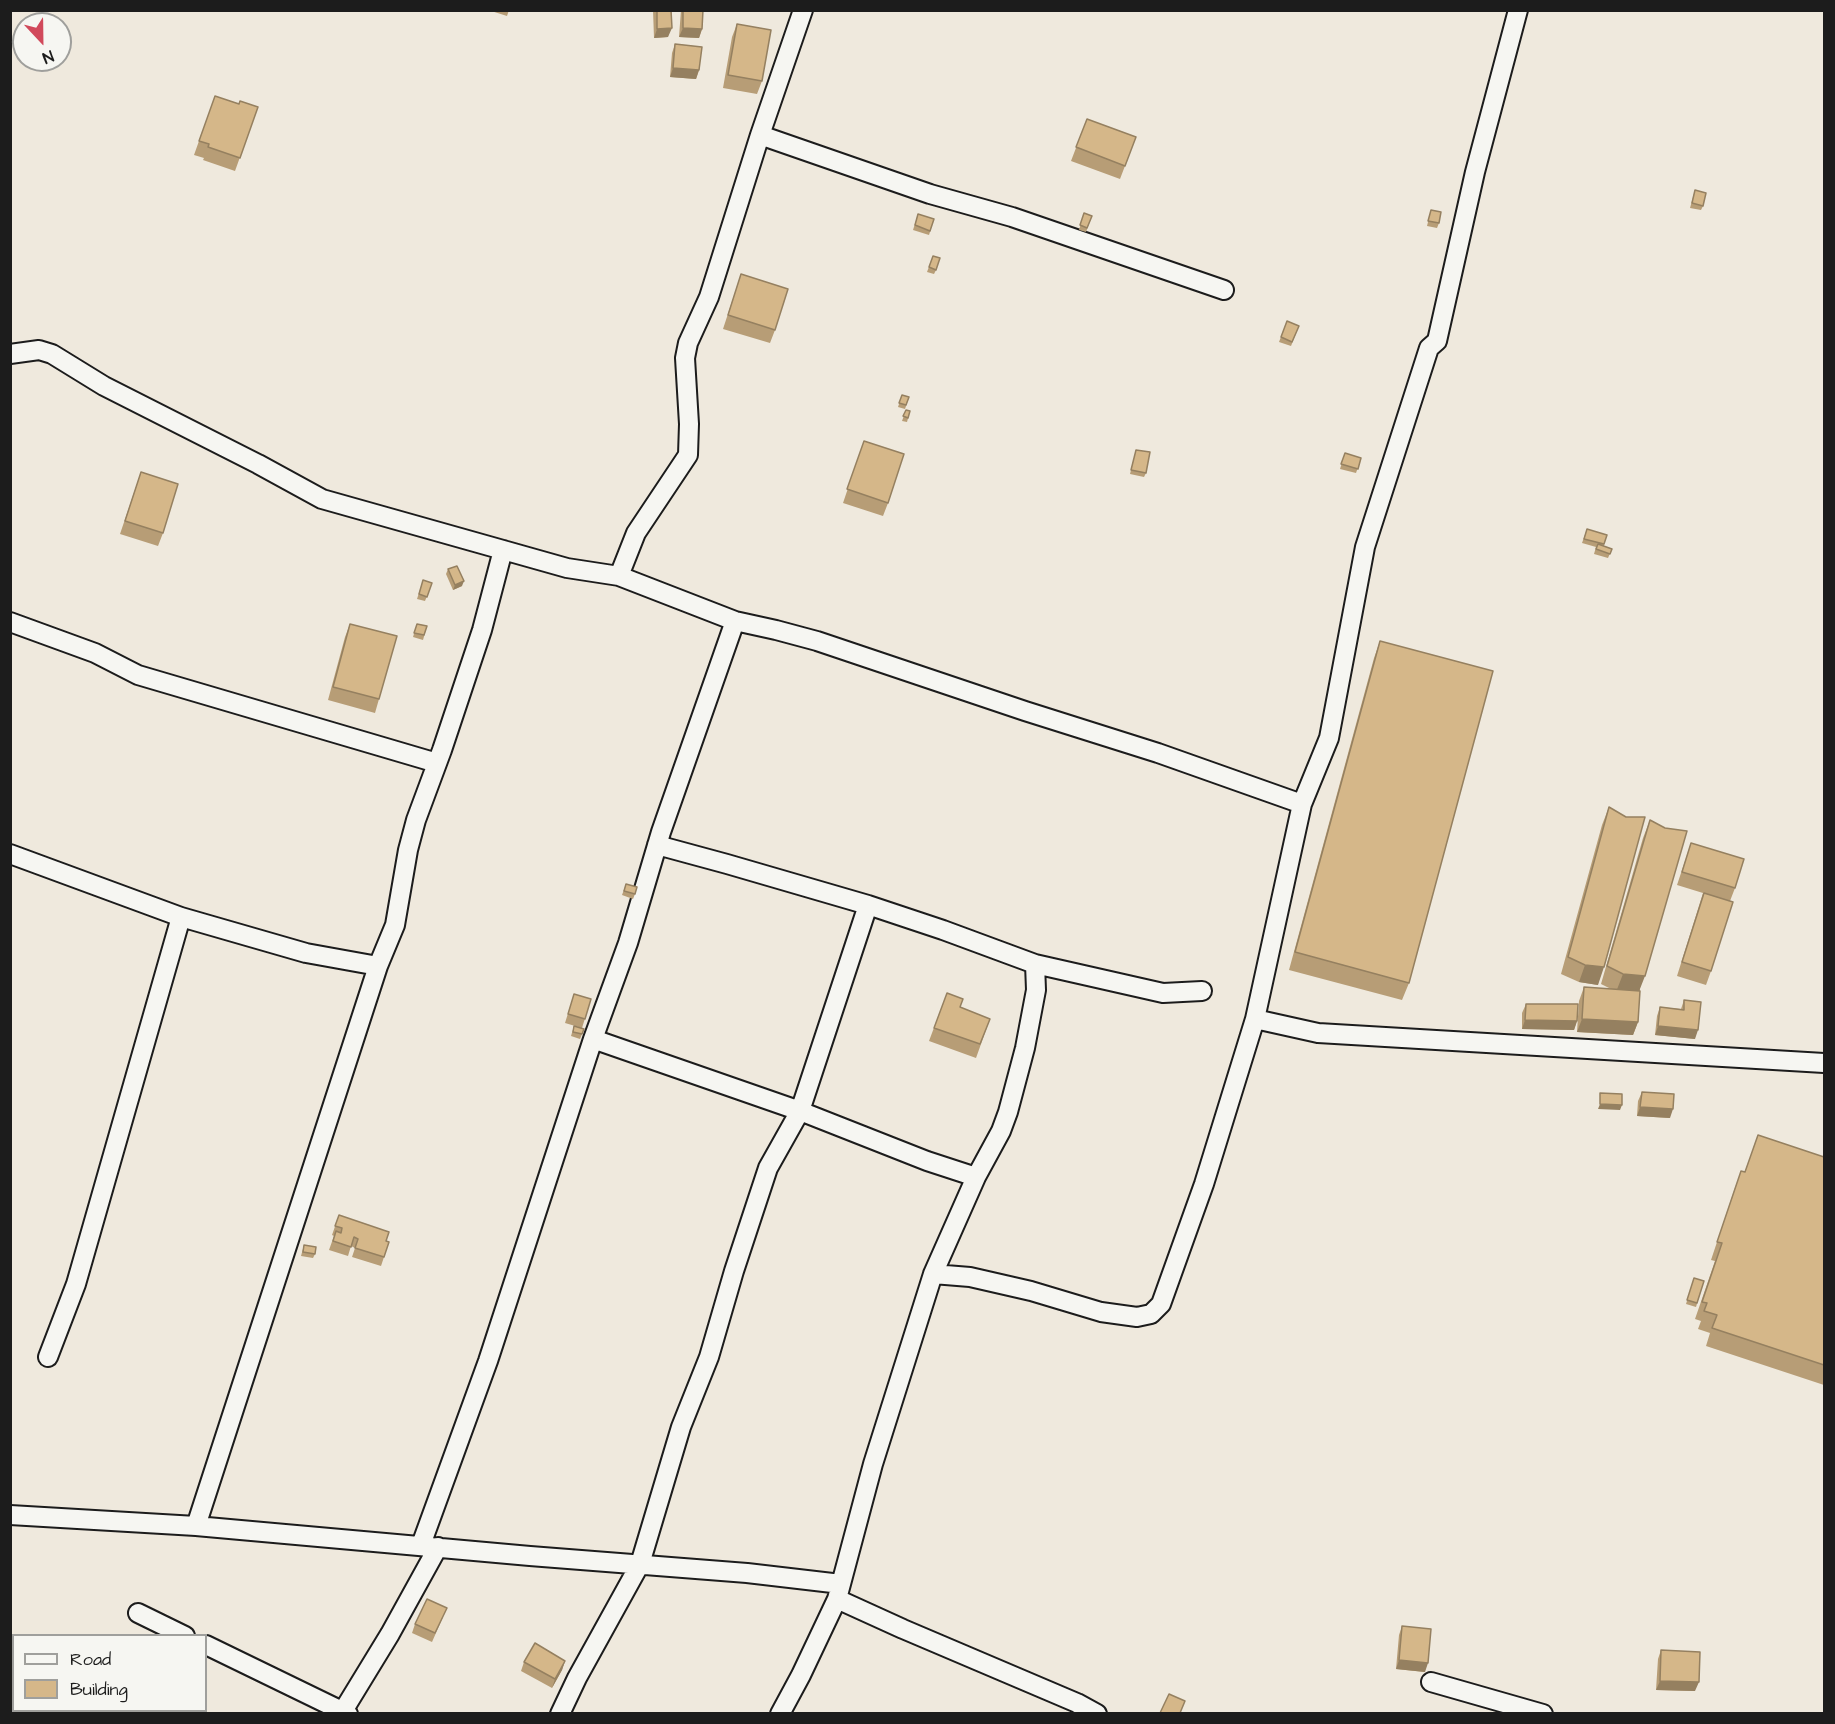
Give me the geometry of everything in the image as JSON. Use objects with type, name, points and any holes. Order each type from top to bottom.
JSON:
[{"type":"street","points":[[619,576],[636,533],[688,455],[689,424],[685,358],[688,343],[709,297],[760,135],[803,10]]},
{"type":"street","points":[[933,1274],[970,1276],[1101,1312],[1137,1317],[1152,1314],[1161,1304],[1204,1184],[1255,1019],[1302,804],[1329,738],[1365,547],[1429,348],[1437,341],[1475,172],[1518,10]]},
{"type":"street","points":[[760,135],[930,194],[1012,217],[1224,290]]},
{"type":"street","points":[[10,354],[39,350],[52,354],[104,386],[258,464],[322,500],[567,568],[619,576],[735,621],[817,641],[1158,753],[1302,804]]},
{"type":"street","points":[[196,1526],[378,966],[395,925],[408,850],[416,820],[482,630],[503,550]]},
{"type":"street","points":[[207,1645],[346,1712],[390,1634],[429,1546],[593,1038],[628,943],[657,845],[735,621]]},
{"type":"street","points":[[10,622],[95,653],[138,675],[437,763]]},
{"type":"street","points":[[657,845],[868,905],[1035,964],[1163,993],[1202,991]]},
{"type":"street","points":[[10,854],[182,916],[306,953],[378,966]]},
{"type":"street","points":[[560,1713],[640,1564],[681,1427],[709,1357],[768,1168],[800,1111],[868,905]]},
{"type":"street","points":[[48,1357],[76,1284],[182,916]]},
{"type":"street","points":[[780,1713],[801,1675],[839,1592],[873,1464],[933,1274],[1008,1112],[1036,990],[1035,964]]},
{"type":"street","points":[[1255,1019],[1318,1034],[1824,1063]]},
{"type":"street","points":[[593,1038],[800,1111],[927,1161],[976,1177]]},
{"type":"street","points":[[10,1515],[196,1526],[747,1573],[839,1592],[903,1629],[1097,1713]]},
{"type":"street","points":[[138,1613],[183,1634]]},
{"type":"street","points":[[1431,1682],[1543,1713]]},
{"type":"building","points":[[657,10],[671,10],[672,28],[657,29]]},
{"type":"building","points":[[683,10],[703,10],[702,29],[683,28]]},
{"type":"building","points":[[737,24],[771,30],[762,81],[728,75]]},
{"type":"building","points":[[675,44],[702,47],[699,70],[673,68]]},
{"type":"building","points":[[215,96],[239,104],[240,101],[258,107],[240,158],[208,147],[209,144],[199,141]]},
{"type":"building","points":[[1087,119],[1136,137],[1125,166],[1076,147]]},
{"type":"building","points":[[1695,190],[1706,193],[1703,206],[1692,203]]},
{"type":"building","points":[[1431,210],[1441,212],[1439,223],[1428,221]]},
{"type":"building","points":[[1084,213],[1092,216],[1087,228],[1080,225]]},
{"type":"building","points":[[918,214],[934,219],[930,231],[915,225]]},
{"type":"building","points":[[933,256],[940,258],[936,270],[929,267]]},
{"type":"building","points":[[741,274],[788,289],[775,330],[728,315]]},
{"type":"building","points":[[1287,321],[1299,326],[1292,342],[1281,337]]},
{"type":"building","points":[[902,395],[909,397],[906,405],[899,403]]},
{"type":"building","points":[[906,410],[910,411],[908,418],[903,416]]},
{"type":"building","points":[[864,441],[904,454],[888,503],[847,489]]},
{"type":"building","points":[[1136,450],[1150,452],[1146,473],[1131,470]]},
{"type":"building","points":[[1345,453],[1361,458],[1358,469],[1341,464]]},
{"type":"building","points":[[141,472],[178,484],[163,533],[125,521]]},
{"type":"building","points":[[1587,529],[1607,535],[1604,544],[1584,539]]},
{"type":"building","points":[[1598,544],[1612,549],[1610,554],[1596,549]]},
{"type":"building","points":[[457,566],[464,581],[455,585],[448,569]]},
{"type":"building","points":[[423,580],[432,583],[427,597],[419,594]]},
{"type":"building","points":[[350,624],[397,636],[379,699],[333,687]]},
{"type":"building","points":[[417,624],[427,626],[424,635],[414,633]]},
{"type":"building","points":[[1380,641],[1493,671],[1409,983],[1295,952]]},
{"type":"building","points":[[1609,807],[1626,817],[1645,817],[1604,967],[1585,965],[1568,957]]},
{"type":"building","points":[[1650,820],[1665,828],[1687,831],[1645,976],[1623,974],[1607,966]]},
{"type":"building","points":[[1691,843],[1744,859],[1735,888],[1682,872]]},
{"type":"building","points":[[626,884],[637,887],[635,894],[624,891]]},
{"type":"building","points":[[1704,893],[1733,902],[1711,971],[1682,962]]},
{"type":"building","points":[[1584,987],[1640,991],[1638,1022],[1582,1019]]},
{"type":"building","points":[[947,993],[963,999],[960,1007],[990,1019],[980,1044],[934,1028]]},
{"type":"building","points":[[574,994],[591,999],[585,1019],[568,1014]]},
{"type":"building","points":[[1684,1000],[1701,1002],[1698,1030],[1658,1026],[1660,1007],[1684,1010]]},
{"type":"building","points":[[1526,1004],[1578,1004],[1577,1021],[1525,1020]]},
{"type":"building","points":[[574,1026],[584,1029],[582,1034],[573,1032]]},
{"type":"building","points":[[1642,1092],[1674,1094],[1673,1109],[1640,1107]]},
{"type":"building","points":[[1600,1093],[1622,1094],[1622,1105],[1600,1104]]},
{"type":"building","points":[[1758,1135],[1824,1157],[1824,1365],[1712,1328],[1717,1315],[1704,1311],[1707,1303],[1702,1302],[1722,1243],[1717,1242],[1741,1171],[1745,1172]]},
{"type":"building","points":[[339,1215],[389,1232],[386,1241],[389,1242],[384,1257],[355,1248],[358,1239],[354,1237],[351,1247],[333,1241],[336,1231],[341,1233],[342,1228],[335,1226]]},
{"type":"building","points":[[304,1245],[316,1247],[315,1254],[303,1252]]},
{"type":"building","points":[[1694,1278],[1704,1281],[1697,1303],[1687,1300]]},
{"type":"building","points":[[427,1599],[447,1608],[435,1633],[415,1624]]},
{"type":"building","points":[[1402,1626],[1431,1629],[1428,1663],[1399,1660]]},
{"type":"building","points":[[535,1643],[565,1661],[555,1679],[524,1662]]},
{"type":"building","points":[[1661,1650],[1700,1652],[1699,1682],[1660,1681]]},
{"type":"building","points":[[1169,1694],[1185,1701],[1180,1713],[1160,1713]]}]
